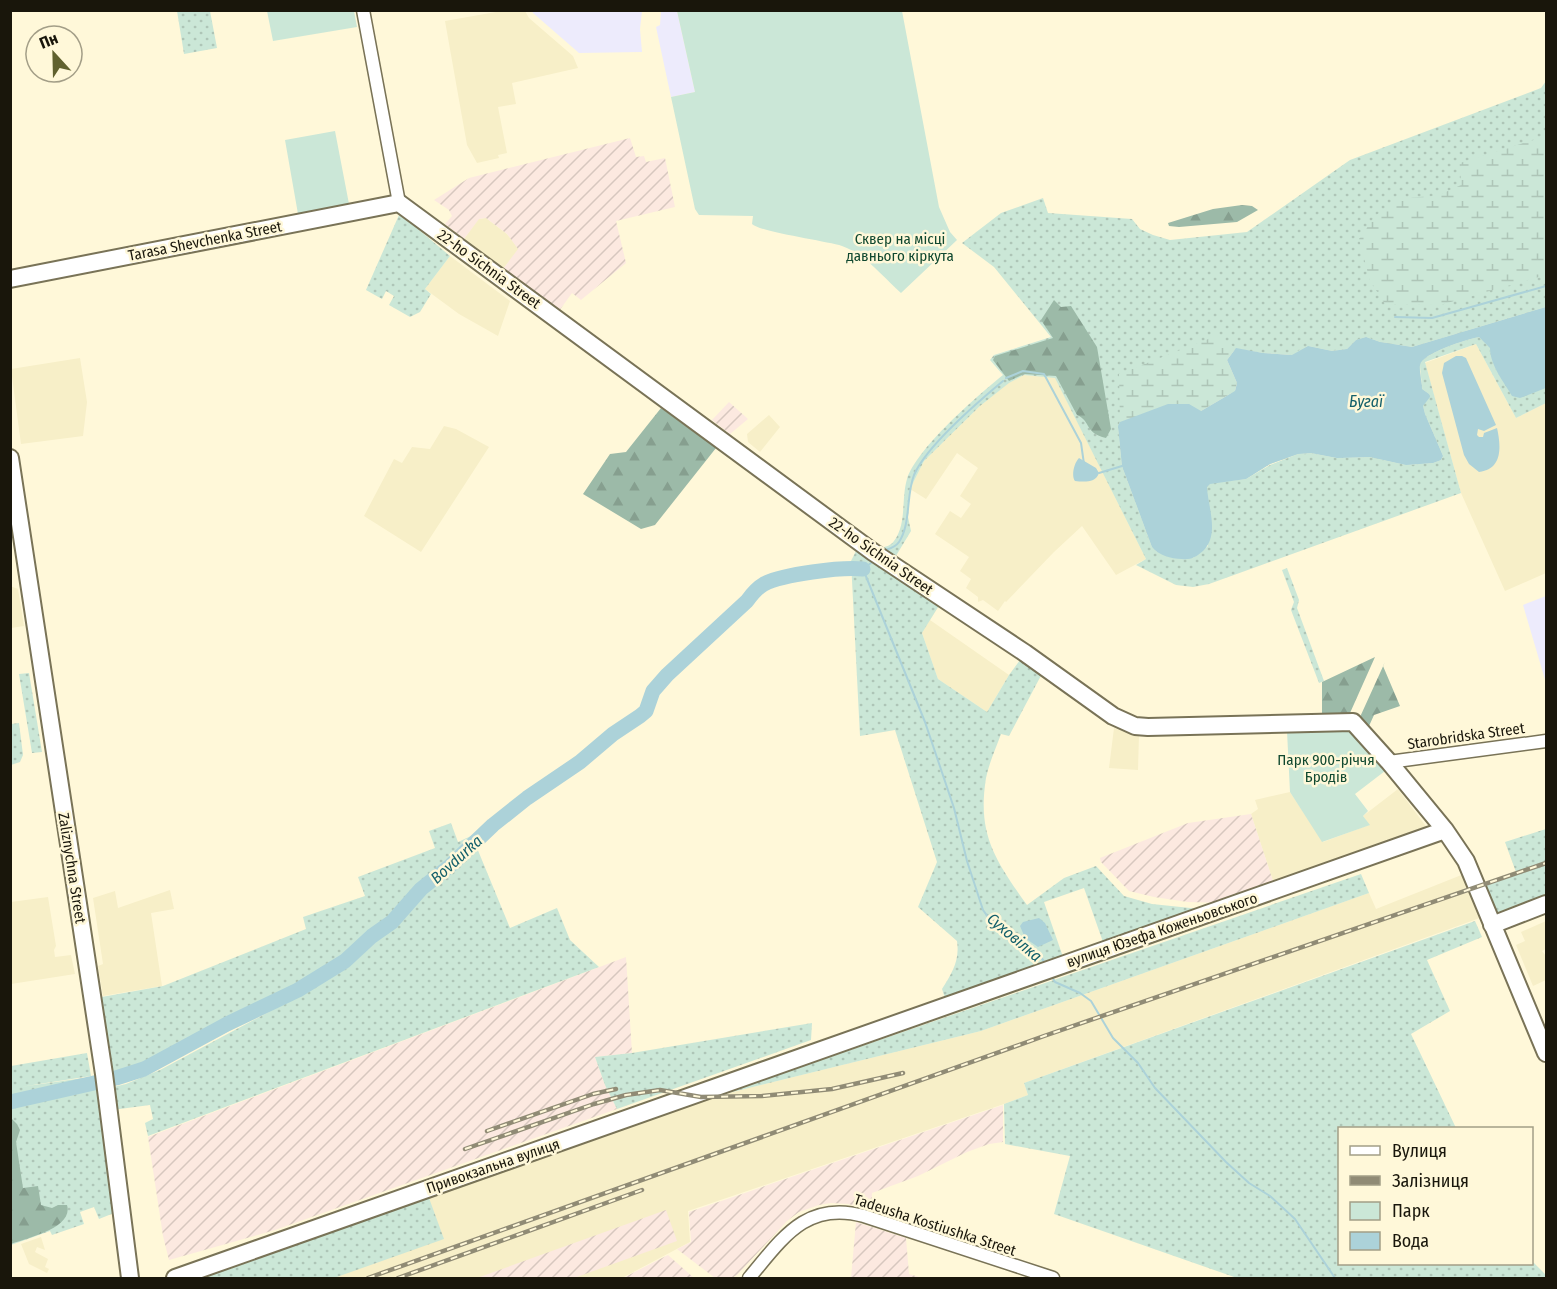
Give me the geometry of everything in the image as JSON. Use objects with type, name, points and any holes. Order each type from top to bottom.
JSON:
[{"type":"main road","name":"Tarasa Shevchenka Street","points":[[10,279],[399,203]]},
{"type":"main road","name":"22-ho Sichnia Street","points":[[399,203],[878,555],[1025,653],[1109,714],[1135,726],[1148,727],[1353,722],[1444,830],[1468,865],[1546,1053]]},
{"type":"main road","name":"Zaliznychna Street","points":[[10,458],[104,1080],[130,1278]]},
{"type":"main road","name":"вулиця Юзефа Коженьовського","points":[[811,1054],[1444,830]]},
{"type":"main road","points":[[1492,926],[1546,904]]},
{"type":"main road","name":"Привокзальна вулиця","points":[[174,1278],[811,1054]]},
{"type":"street","points":[[363,10],[399,203]]},
{"type":"street","name":"Starobridska Street","points":[[1389,762],[1546,741]]},
{"type":"street","name":"Tadeusha Kostiushka Street","points":[[749,1278],[794,1228],[812,1216],[832,1211],[847,1212],[1053,1278]]},
{"type":"shaded area","points":[[525,11],[529,18],[573,56],[578,68],[512,83],[516,104],[498,107],[507,153],[498,155],[499,158],[477,163],[467,145],[445,21],[496,12]]},
{"type":"shaded area","points":[[532,11],[642,11],[640,29],[642,52],[579,53]]},
{"type":"shaded area","points":[[661,11],[677,11],[695,92],[671,97],[656,27],[660,25]]},
{"type":"shaded area","points":[[630,138],[636,157],[644,156],[646,162],[665,158],[675,207],[616,221],[626,263],[581,300],[572,293],[559,311],[503,269],[518,249],[507,234],[486,218],[479,219],[464,239],[445,224],[452,216],[449,210],[434,200],[469,178]]},
{"type":"shaded area","points":[[486,218],[507,234],[519,249],[503,269],[464,239],[478,219]]},
{"type":"shaded area","points":[[450,256],[510,301],[498,336],[459,314],[425,289]]},
{"type":"shaded area","points":[[1476,344],[1516,418],[1546,403],[1546,573],[1505,591],[1461,493],[1425,363]]},
{"type":"shaded area","points":[[80,358],[87,402],[83,436],[21,444],[11,369]]},
{"type":"shaded area","points":[[1024,375],[1055,377],[1146,559],[1116,575],[1082,526],[1005,601],[998,611],[983,600],[978,602],[978,597],[966,588],[971,579],[960,571],[969,557],[935,534],[950,511],[961,518],[971,504],[960,496],[978,468],[957,453],[926,499],[910,489],[924,461],[980,406],[1008,383]]},
{"type":"shaded area","points":[[729,402],[748,419],[730,434],[712,420]]},
{"type":"shaded area","points":[[769,415],[780,427],[760,452],[748,442],[747,434]]},
{"type":"shaded area","points":[[444,426],[456,429],[489,447],[421,552],[364,516],[394,459],[402,463],[412,447],[430,449]]},
{"type":"shaded area","points":[[10,586],[18,589],[24,626],[11,628]]},
{"type":"shaded area","points":[[916,587],[941,603],[930,620],[1009,675],[987,712],[938,679],[922,633]]},
{"type":"shaded area","points":[[1546,596],[1546,683],[1523,605]]},
{"type":"shaded area","points":[[1114,728],[1139,735],[1138,770],[1109,768]]},
{"type":"shaded area","points":[[1398,789],[1428,829],[1275,887],[1251,814],[1258,809],[1255,800],[1290,792],[1323,842],[1369,825],[1363,816]]},
{"type":"shaded area","points":[[1251,814],[1275,887],[1230,903],[1188,902],[1129,891],[1101,862],[1100,858],[1188,823]]},
{"type":"shaded area","points":[[1505,842],[1546,894],[1024,1083],[1028,1095],[1004,1104],[688,1211],[690,1242],[622,1278],[197,1278],[720,1095],[981,1031],[1369,893],[1376,909],[1479,868],[1486,884],[1516,872]]},
{"type":"shaded area","points":[[170,890],[174,909],[151,913],[162,986],[103,996],[98,966],[103,964],[93,898],[115,891],[118,908]]},
{"type":"shaded area","points":[[48,897],[56,946],[55,957],[71,955],[75,974],[11,984],[11,902]]},
{"type":"shaded area","points":[[1546,921],[1546,949],[1542,951],[1546,956],[1546,980],[1533,986],[1516,945],[1525,941],[1521,932]]},
{"type":"shaded area","points":[[626,957],[632,1053],[595,1057],[617,1109],[275,1230],[169,1260],[163,1236],[148,1137]]},
{"type":"shaded area","points":[[1003,1105],[1003,1142],[989,1144],[967,1152],[918,1176],[872,1193],[871,1212],[849,1204],[831,1203],[799,1212],[787,1221],[732,1278],[715,1278],[677,1249],[691,1242],[689,1212]]},
{"type":"shaded area","points":[[666,1210],[677,1241],[574,1278],[477,1278]]},
{"type":"shaded area","points":[[856,1222],[906,1238],[909,1274],[919,1278],[851,1278]]},
{"type":"shaded area","points":[[41,1237],[45,1250],[37,1247],[35,1252],[48,1259],[45,1267],[49,1269],[47,1273],[29,1264],[21,1244]]},
{"type":"shaded area","points":[[668,1255],[694,1278],[623,1278]]},
{"type":"green space","points":[[177,11],[210,11],[217,48],[184,54]]},
{"type":"green space","points":[[267,11],[354,11],[357,27],[273,41]]},
{"type":"green space","name":"Сквер на місці давнього кіркута","points":[[677,11],[902,11],[939,207],[950,232],[957,240],[901,293],[866,260],[842,246],[758,227],[752,224],[753,216],[699,215],[695,209],[671,97],[695,92]]},
{"type":"green space","points":[[1546,81],[1546,307],[1412,347],[1380,342],[1366,337],[1356,340],[1347,349],[1332,351],[1308,346],[1292,355],[1236,349],[1118,426],[1122,466],[1152,547],[1166,556],[1193,558],[1208,546],[1207,487],[1210,483],[1246,479],[1270,465],[1298,454],[1311,453],[1337,458],[1370,457],[1406,465],[1433,463],[1441,460],[1443,456],[1423,406],[1429,394],[1422,389],[1420,365],[1423,360],[1437,351],[1479,337],[1537,391],[1546,388],[1546,403],[1516,418],[1476,344],[1425,362],[1461,493],[1209,584],[1193,587],[1176,585],[1136,565],[1146,559],[1055,378],[1024,375],[1009,383],[980,406],[924,461],[910,489],[908,517],[911,531],[891,564],[943,599],[922,633],[938,679],[987,712],[1025,653],[1045,668],[1009,736],[1001,734],[986,778],[984,815],[987,831],[991,846],[1006,874],[1027,905],[1064,878],[1096,866],[1124,896],[1152,904],[1200,909],[1103,942],[1084,888],[1044,902],[1063,957],[945,998],[942,989],[956,960],[957,941],[918,907],[937,862],[895,730],[860,736],[851,561],[860,543],[882,547],[894,541],[901,527],[905,487],[913,466],[949,423],[1003,375],[990,360],[994,355],[1051,337],[994,267],[962,243],[1001,213],[1043,198],[1048,213],[1132,219],[1140,229],[1170,240],[1247,232],[1350,160],[1541,88]]},
{"type":"green space","points":[[335,131],[349,204],[298,214],[285,140]]},
{"type":"green space","points":[[1546,136],[1546,275],[1440,305],[1385,304],[1370,281],[1359,239],[1375,216],[1400,198],[1437,196],[1461,185],[1460,163]]},
{"type":"green space","points":[[1252,206],[1258,210],[1237,222],[1179,227],[1169,226],[1168,223],[1213,209]]},
{"type":"green space","points":[[399,215],[450,256],[425,289],[431,294],[420,312],[410,317],[389,305],[394,296],[386,291],[382,299],[366,290]]},
{"type":"green space","points":[[1054,300],[1061,307],[1071,306],[1097,347],[1111,429],[1106,438],[1094,433],[1077,415],[1056,376],[1024,374],[1009,381],[993,360],[995,356],[1053,338],[1041,320]]},
{"type":"green space","name":"Бугаї","points":[[1546,307],[1546,388],[1520,398],[1512,396],[1495,367],[1490,348],[1479,337],[1446,347],[1423,360],[1420,365],[1422,389],[1430,397],[1423,406],[1443,456],[1441,460],[1433,463],[1406,465],[1370,457],[1337,458],[1311,453],[1298,454],[1270,464],[1246,479],[1210,483],[1207,487],[1212,529],[1208,544],[1203,551],[1191,558],[1174,558],[1161,554],[1152,547],[1122,466],[1118,426],[1120,421],[1119,374],[1216,336],[1236,348],[1227,360],[1237,383],[1235,391],[1289,355],[1308,346],[1332,351],[1347,349],[1356,340],[1366,337],[1380,342],[1412,347]],"holes":[[[1233,392],[1143,452],[1201,411]]]},
{"type":"green space","points":[[661,408],[716,448],[655,525],[641,529],[583,494],[610,454],[626,452]]},
{"type":"green space","points":[[849,565],[849,570],[786,580],[760,590],[669,676],[656,692],[648,712],[606,742],[582,765],[529,800],[433,884],[402,919],[347,966],[314,986],[159,1068],[109,1086],[96,998],[163,986],[306,929],[303,917],[365,896],[358,877],[435,848],[429,831],[451,823],[458,842],[482,831],[525,793],[578,760],[610,732],[637,714],[642,709],[650,690],[671,666],[740,604],[755,586],[772,578]]},
{"type":"green space","points":[[1287,568],[1299,600],[1297,608],[1324,681],[1319,683],[1291,610],[1294,602],[1282,570]]},
{"type":"green space","points":[[1375,657],[1350,713],[1322,714],[1322,682]]},
{"type":"green space","points":[[1383,666],[1400,706],[1374,715],[1369,726],[1360,717]]},
{"type":"green space","points":[[29,673],[42,752],[32,753],[19,674]]},
{"type":"green space","points":[[19,723],[23,755],[20,762],[11,765],[11,724]]},
{"type":"green space","name":"Парк 900-річчя Бродів","points":[[1344,729],[1362,740],[1385,771],[1355,794],[1368,811],[1363,816],[1370,825],[1322,842],[1290,792],[1287,731]]},
{"type":"green space","points":[[1546,829],[1546,894],[1496,913],[1485,884],[1516,872],[1505,842]]},
{"type":"green space","points":[[477,848],[510,928],[557,908],[570,940],[599,967],[148,1136],[145,1123],[153,1119],[150,1105],[112,1110],[109,1088],[126,1084],[160,1070],[349,967],[403,920],[434,884]]},
{"type":"green space","points":[[1361,874],[1369,893],[981,1031],[720,1095]]},
{"type":"green space","points":[[1475,921],[1482,937],[1427,960],[1450,1011],[1411,1034],[1456,1127],[1338,1127],[1338,1265],[1533,1265],[1533,1262],[1546,1275],[1546,1278],[1237,1278],[1054,1214],[1070,1156],[1005,1144],[1004,1104],[1028,1095],[1024,1083]]},
{"type":"green space","points":[[812,1023],[811,1040],[617,1109],[595,1057],[632,1053]]},
{"type":"green space","points":[[87,1053],[91,1076],[20,1087],[97,1076],[114,1213],[99,1219],[94,1207],[80,1212],[84,1224],[52,1235],[50,1231],[11,1245],[11,1066]]},
{"type":"green space","points":[[11,1118],[20,1130],[16,1142],[23,1188],[38,1186],[41,1205],[52,1208],[67,1205],[67,1213],[57,1226],[48,1231],[11,1244]]},
{"type":"green space","points":[[429,1198],[444,1239],[334,1278],[197,1278]]},
{"type":"water","name":"Бугаї","points":[[1546,307],[1546,388],[1520,398],[1512,396],[1495,367],[1490,348],[1479,337],[1446,347],[1423,360],[1420,365],[1422,389],[1430,397],[1423,406],[1443,456],[1441,460],[1433,463],[1406,465],[1370,457],[1337,458],[1311,453],[1298,454],[1270,464],[1246,479],[1210,484],[1207,487],[1212,521],[1211,537],[1198,555],[1188,559],[1174,558],[1161,554],[1152,547],[1122,466],[1118,426],[1120,422],[1168,404],[1189,404],[1201,411],[1235,391],[1237,383],[1227,360],[1236,348],[1292,355],[1308,346],[1332,351],[1347,349],[1356,340],[1366,337],[1380,342],[1412,347]]},
{"type":"water","points":[[1456,356],[1466,358],[1496,425],[1484,431],[1478,429],[1477,435],[1483,437],[1484,433],[1497,428],[1499,449],[1496,462],[1487,470],[1479,472],[1469,464],[1464,455],[1442,373],[1444,363]]},
{"type":"water","points":[[1079,458],[1096,468],[1099,473],[1095,479],[1086,482],[1075,481],[1074,470]]},
{"type":"water","points":[[1039,918],[1045,923],[1053,940],[1038,947],[1025,938],[1020,926],[1023,922]]},
{"type":"waterway","points":[[1395,317],[1432,318],[1546,286]]},
{"type":"waterway","points":[[1006,378],[1023,371],[1044,374],[1081,443],[1084,464]]},
{"type":"waterway","points":[[883,551],[896,546],[903,535],[910,491],[914,475],[920,464],[941,438],[1003,381]]},
{"type":"waterway","points":[[1099,473],[1122,466]]},
{"type":"waterway","name":"Суховілка","points":[[875,560],[863,569],[925,722],[954,808],[967,861],[983,910],[1000,929],[1038,954],[1046,965]]},
{"type":"waterway","name":"Bovdurka","points":[[10,1102],[116,1078],[144,1069],[227,1024],[298,990],[345,961],[372,936],[392,922],[421,889],[451,865],[493,825],[646,711],[653,691],[667,675],[747,601],[759,587],[773,580],[798,574],[863,569]]},
{"type":"waterway","name":"Суховілка","points":[[1051,975],[1055,982],[1080,993],[1091,1001],[1113,1038],[1138,1063],[1155,1088],[1226,1162],[1249,1183],[1270,1196],[1295,1219],[1335,1278]]},
{"type":"railway","points":[[368,1278],[1044,1036],[1546,863]]},
{"type":"railway","points":[[465,1149],[626,1095],[660,1090],[701,1097],[762,1096],[832,1089],[903,1073]]},
{"type":"railway","points":[[487,1131],[593,1094],[616,1089]]},
{"type":"railway","points":[[398,1278],[642,1190]]}]
